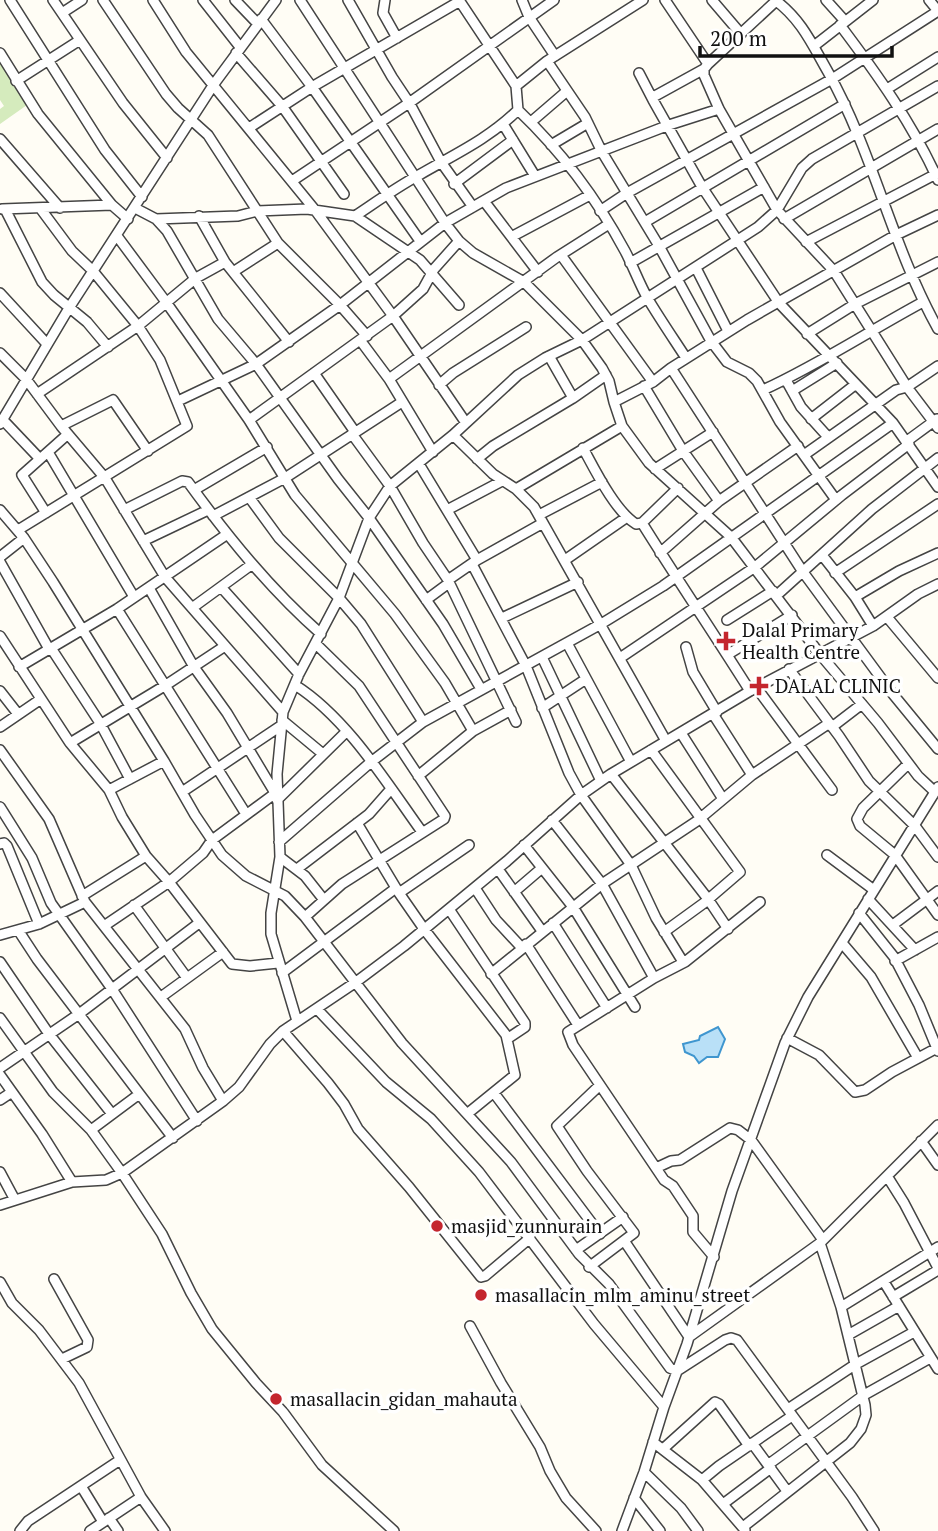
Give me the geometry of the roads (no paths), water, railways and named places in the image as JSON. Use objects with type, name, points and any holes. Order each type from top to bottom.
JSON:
[{"type":"street","points":[[10,0],[105,150],[142,197]]},
{"type":"street","points":[[53,0],[123,103],[167,158]]},
{"type":"street","points":[[62,13],[82,0]]},
{"type":"street","points":[[103,0],[166,94],[177,108],[208,135],[221,153],[278,243],[340,305],[433,452]]},
{"type":"street","points":[[153,0],[187,52],[315,210],[368,281],[466,423]]},
{"type":"street","points":[[203,0],[344,194]]},
{"type":"street","points":[[235,0],[260,22],[312,87],[420,242]]},
{"type":"street","points":[[134,597],[75,495],[44,455],[2,417],[214,84],[276,0]]},
{"type":"street","points":[[300,0],[459,241],[473,253],[524,282],[582,340],[606,375],[622,426],[655,469],[731,537],[818,653],[936,796],[859,913],[808,997],[787,1038],[732,1191],[689,1337],[622,1531]]},
{"type":"street","points":[[348,0],[454,184],[473,207]]},
{"type":"street","points":[[385,0],[383,13],[397,38]]},
{"type":"street","points":[[249,128],[312,87],[460,0],[516,86],[518,110],[569,166],[590,195],[686,358]]},
{"type":"street","points":[[522,0],[567,91],[659,246],[711,341],[723,358],[749,373],[763,390],[780,422],[836,500]]},
{"type":"street","points":[[292,181],[409,103],[554,0]]},
{"type":"street","points":[[516,86],[551,59],[643,0]]},
{"type":"street","points":[[620,659],[755,567],[908,442],[937,422],[907,387],[834,271],[776,210],[719,109],[704,75],[706,67],[665,0]]},
{"type":"street","points":[[712,0],[740,34]]},
{"type":"street","points":[[806,242],[884,200],[937,176],[899,107],[826,0]]},
{"type":"street","points":[[814,46],[873,0]]},
{"type":"street","points":[[600,211],[627,193],[865,59],[938,11],[929,0]]},
{"type":"street","points":[[653,100],[655,96],[706,67],[775,1],[792,12],[814,46],[858,131],[911,276],[938,329]]},
{"type":"street","points":[[16,81],[80,40]]},
{"type":"street","points":[[0,53],[37,114],[112,205],[128,219]]},
{"type":"street","points":[[887,89],[938,57]]},
{"type":"street","points":[[639,72],[702,187],[779,303],[893,423],[938,488]]},
{"type":"street","points":[[297,1021],[271,934],[280,857],[276,795],[283,719],[299,674],[339,598],[369,518],[390,486],[453,435],[518,375],[582,340],[736,242],[776,210],[802,168],[823,151],[938,86]]},
{"type":"street","points":[[531,122],[567,91]]},
{"type":"street","points":[[645,222],[845,104]]},
{"type":"street","points":[[178,401],[222,383],[256,364],[340,305],[445,223],[506,188],[569,166],[669,125],[719,109]]},
{"type":"street","points":[[355,216],[415,177],[468,149],[518,110]]},
{"type":"street","points":[[551,145],[588,123]]},
{"type":"street","points":[[503,124],[535,176]]},
{"type":"street","points":[[784,219],[938,129]]},
{"type":"street","points":[[0,139],[60,208]]},
{"type":"street","points":[[454,184],[513,139]]},
{"type":"street","points":[[630,263],[764,187]]},
{"type":"street","points":[[513,236],[590,195]]},
{"type":"street","points":[[484,201],[538,272]]},
{"type":"street","points":[[108,347],[87,322],[42,282],[3,209],[112,205]]},
{"type":"street","points":[[0,556],[46,513],[187,426],[160,360],[138,326],[93,271],[72,251],[40,208]]},
{"type":"street","points":[[135,208],[156,219],[167,231],[218,319],[256,364],[369,518],[460,651],[481,689]]},
{"type":"street","points":[[156,219],[238,216],[257,211],[315,210],[355,216],[408,250],[459,304]]},
{"type":"street","points":[[614,402],[648,384],[728,331],[896,235],[938,215]]},
{"type":"street","points":[[199,216],[225,262],[289,342]]},
{"type":"street","points":[[389,379],[561,255],[609,224]]},
{"type":"street","points":[[117,236],[267,447],[295,495],[415,641],[445,683],[473,731]]},
{"type":"street","points":[[248,420],[393,316],[423,289],[459,241]]},
{"type":"street","points":[[233,272],[278,243]]},
{"type":"street","points":[[561,255],[648,384],[683,451],[719,500]]},
{"type":"street","points":[[37,394],[138,326],[196,278],[225,262]]},
{"type":"street","points":[[807,334],[855,304],[938,262]]},
{"type":"street","points":[[696,268],[728,331]]},
{"type":"street","points":[[0,293],[47,344]]},
{"type":"street","points":[[763,390],[786,380],[871,330],[925,305],[938,302]]},
{"type":"street","points":[[439,385],[453,373],[526,327]]},
{"type":"street","points":[[0,353],[26,379],[105,478],[165,577],[283,719],[323,754]]},
{"type":"street","points":[[549,356],[573,398]]},
{"type":"street","points":[[792,391],[837,363]]},
{"type":"street","points":[[804,455],[896,390],[907,387],[938,366]]},
{"type":"street","points":[[671,368],[803,572],[892,693],[938,750]]},
{"type":"street","points":[[314,373],[390,486],[449,582],[516,722]]},
{"type":"street","points":[[477,459],[502,440],[606,375]]},
{"type":"street","points":[[786,380],[811,419],[828,437]]},
{"type":"street","points":[[811,419],[856,384]]},
{"type":"street","points":[[61,426],[113,400],[148,451]]},
{"type":"street","points":[[143,541],[249,497],[285,478],[402,402]]},
{"type":"street","points":[[279,842],[371,762],[423,722],[568,643],[674,578],[893,423]]},
{"type":"street","points":[[516,489],[622,426]]},
{"type":"street","points":[[655,469],[713,432]]},
{"type":"street","points":[[46,513],[22,475],[68,434]]},
{"type":"street","points":[[453,435],[502,481],[516,489],[541,519],[666,741]]},
{"type":"street","points":[[660,553],[719,500],[797,446]]},
{"type":"street","points":[[194,490],[267,447]]},
{"type":"street","points":[[583,449],[602,482],[627,517],[636,524],[642,523],[678,488]]},
{"type":"street","points":[[727,620],[775,593],[803,572],[872,509],[938,458]]},
{"type":"street","points":[[419,464],[475,562],[526,666],[569,773],[581,795],[631,865],[664,932],[683,962]]},
{"type":"street","points":[[124,510],[183,481],[188,482],[251,565],[359,686],[445,816],[342,884],[305,917]]},
{"type":"street","points":[[447,510],[502,481]]},
{"type":"street","points":[[426,600],[475,562],[602,482]]},
{"type":"street","points":[[249,497],[279,538],[339,598],[380,652],[423,722]]},
{"type":"street","points":[[835,573],[938,504]]},
{"type":"street","points":[[0,510],[21,534],[222,855],[246,876],[285,896],[305,917],[402,1042],[511,1162],[589,1267],[609,1284],[670,1368],[677,1371]]},
{"type":"street","points":[[565,560],[627,517]]},
{"type":"street","points":[[642,523],[674,578],[727,655],[832,790]]},
{"type":"street","points":[[19,667],[117,609],[226,535]]},
{"type":"street","points":[[855,597],[899,571],[938,553]]},
{"type":"street","points":[[822,555],[855,597],[873,626]]},
{"type":"street","points":[[0,562],[50,649],[100,723],[130,779]]},
{"type":"street","points":[[192,608],[251,565]]},
{"type":"street","points":[[502,618],[578,582]]},
{"type":"street","points":[[0,1205],[72,1182],[106,1180],[121,1173],[223,1101],[239,1087],[270,1044],[283,1031],[356,982],[424,929],[498,869],[581,795],[611,774],[753,689],[873,626],[918,594],[938,584]]},
{"type":"street","points":[[221,587],[299,674]]},
{"type":"street","points":[[149,588],[194,667],[227,713],[276,795]]},
{"type":"street","points":[[117,609],[246,814]]},
{"type":"street","points":[[727,655],[792,615]]},
{"type":"street","points":[[887,617],[938,678]]},
{"type":"street","points":[[0,636],[69,743],[109,790],[146,856],[232,964],[239,966],[278,962]]},
{"type":"street","points":[[568,643],[631,762]]},
{"type":"street","points":[[69,743],[225,646]]},
{"type":"street","points":[[686,647],[693,672],[752,775]]},
{"type":"street","points":[[542,657],[601,781]]},
{"type":"street","points":[[789,669],[880,792],[915,826],[938,857]]},
{"type":"street","points":[[542,708],[586,679]]},
{"type":"street","points":[[295,685],[322,705],[346,732],[422,832]]},
{"type":"street","points":[[0,691],[18,714]]},
{"type":"street","points":[[0,727],[41,699]]},
{"type":"street","points":[[491,974],[602,884],[700,818],[752,775],[798,743],[830,726],[862,704]]},
{"type":"street","points":[[418,776],[473,731],[511,710]]},
{"type":"street","points":[[182,792],[249,749],[283,719]]},
{"type":"street","points":[[104,926],[169,882],[203,853],[212,840],[276,795],[346,732]]},
{"type":"street","points":[[681,733],[723,799]]},
{"type":"street","points":[[0,750],[49,819],[84,899],[185,1029],[203,1068],[223,1101]]},
{"type":"street","points":[[651,750],[740,872],[664,932]]},
{"type":"street","points":[[109,790],[164,761]]},
{"type":"street","points":[[908,764],[863,808],[857,822],[895,855],[938,915]]},
{"type":"street","points":[[611,774],[708,899],[728,929]]},
{"type":"street","points":[[297,869],[369,814],[391,789]]},
{"type":"street","points":[[0,807],[32,858],[51,903],[112,989],[197,1121]]},
{"type":"street","points":[[551,820],[602,884],[654,978]]},
{"type":"street","points":[[357,823],[424,929],[508,1039],[515,1075],[467,1114]]},
{"type":"street","points":[[0,844],[7,846],[39,924]]},
{"type":"street","points":[[282,973],[398,891],[469,845]]},
{"type":"street","points":[[524,845],[573,907],[635,1007]]},
{"type":"street","points":[[827,855],[871,894],[915,950]]},
{"type":"street","points":[[0,934],[39,924],[60,915],[146,856]]},
{"type":"street","points":[[280,857],[297,869],[324,900]]},
{"type":"street","points":[[514,892],[542,868]]},
{"type":"street","points":[[498,869],[542,931]]},
{"type":"street","points":[[475,888],[496,920],[524,946],[578,1025]]},
{"type":"street","points":[[894,924],[938,891]]},
{"type":"street","points":[[714,1257],[693,1232],[693,1216],[673,1186],[664,1180],[568,1035],[570,1030],[683,962],[760,902]]},
{"type":"street","points":[[134,905],[187,978]]},
{"type":"street","points":[[449,909],[525,1025],[508,1039]]},
{"type":"street","points":[[787,1038],[819,1055],[855,1092],[866,1090],[918,1058],[937,1050],[919,1005],[895,961],[859,913]]},
{"type":"street","points":[[0,1068],[79,1014],[199,923]]},
{"type":"street","points":[[552,923],[607,1008]]},
{"type":"street","points":[[18,930],[138,1095],[173,1138]]},
{"type":"street","points":[[895,961],[938,937]]},
{"type":"street","points":[[842,943],[870,977],[918,1058]]},
{"type":"street","points":[[161,997],[223,953]]},
{"type":"street","points":[[0,962],[49,1034],[112,1114]]},
{"type":"street","points":[[317,1009],[386,1082],[431,1119],[479,1172],[594,1324],[664,1407]]},
{"type":"street","points":[[0,1018],[53,1092],[91,1130],[121,1173],[162,1234],[212,1329],[283,1412],[322,1465],[394,1531]]},
{"type":"street","points":[[283,1031],[336,1094],[358,1129],[410,1187],[481,1277],[530,1238]]},
{"type":"street","points":[[0,1074],[72,1182]]},
{"type":"street","points":[[589,1267],[634,1233],[557,1126],[600,1085]]},
{"type":"street","points":[[0,1100],[12,1092]]},
{"type":"street","points":[[494,1093],[600,1234]]},
{"type":"street","points":[[91,1130],[138,1095]]},
{"type":"street","points":[[689,1337],[821,1242],[938,1125]]},
{"type":"street","points":[[653,1442],[702,1480],[744,1529],[787,1491],[850,1443],[861,1429],[866,1415],[856,1364],[821,1242],[751,1140],[738,1130],[730,1128],[680,1160],[656,1168]]},
{"type":"street","points":[[921,1141],[938,1165]]},
{"type":"street","points":[[0,1172],[15,1199]]},
{"type":"street","points":[[848,1335],[938,1269],[934,1250],[887,1176]]},
{"type":"street","points":[[576,1250],[624,1217]]},
{"type":"street","points":[[625,1242],[689,1337]]},
{"type":"street","points":[[841,1307],[934,1250]]},
{"type":"street","points":[[54,1279],[88,1340],[87,1347],[62,1359]]},
{"type":"street","points":[[0,1282],[3,1296],[62,1359],[79,1383],[141,1497],[165,1531]]},
{"type":"street","points":[[884,1282],[938,1369]]},
{"type":"street","points":[[470,1326],[500,1384],[540,1447],[566,1498],[596,1531]]},
{"type":"street","points":[[702,1480],[856,1364],[914,1332]]},
{"type":"street","points":[[677,1371],[725,1340],[734,1338],[874,1531]]},
{"type":"street","points":[[723,1504],[864,1395],[930,1358]]},
{"type":"street","points":[[663,1448],[715,1402],[770,1466],[787,1491]]},
{"type":"street","points":[[20,1531],[29,1521],[120,1460]]},
{"type":"street","points":[[644,1472],[681,1508],[698,1531]]},
{"type":"street","points":[[81,1486],[106,1520],[118,1531]]},
{"type":"street","points":[[90,1531],[141,1497]]},
{"type":"street","points":[[634,1498],[660,1531]]},
{"type":"water","points":[[718,1027],[725,1039],[718,1057],[707,1057],[699,1063],[694,1056],[685,1052],[683,1044],[699,1040],[700,1036]]},
{"type":"place","name":"Dalal Primary Health Centre","points":[[726,641]]},
{"type":"place","name":"DALAL CLINIC","points":[[759,686]]},
{"type":"place","name":"masjid_zunnurain","points":[[437,1226]]},
{"type":"place","name":"masallacin_mlm_aminu_street","points":[[481,1295]]},
{"type":"place","name":"masallacin_gidan_mahauta","points":[[276,1399]]}]
